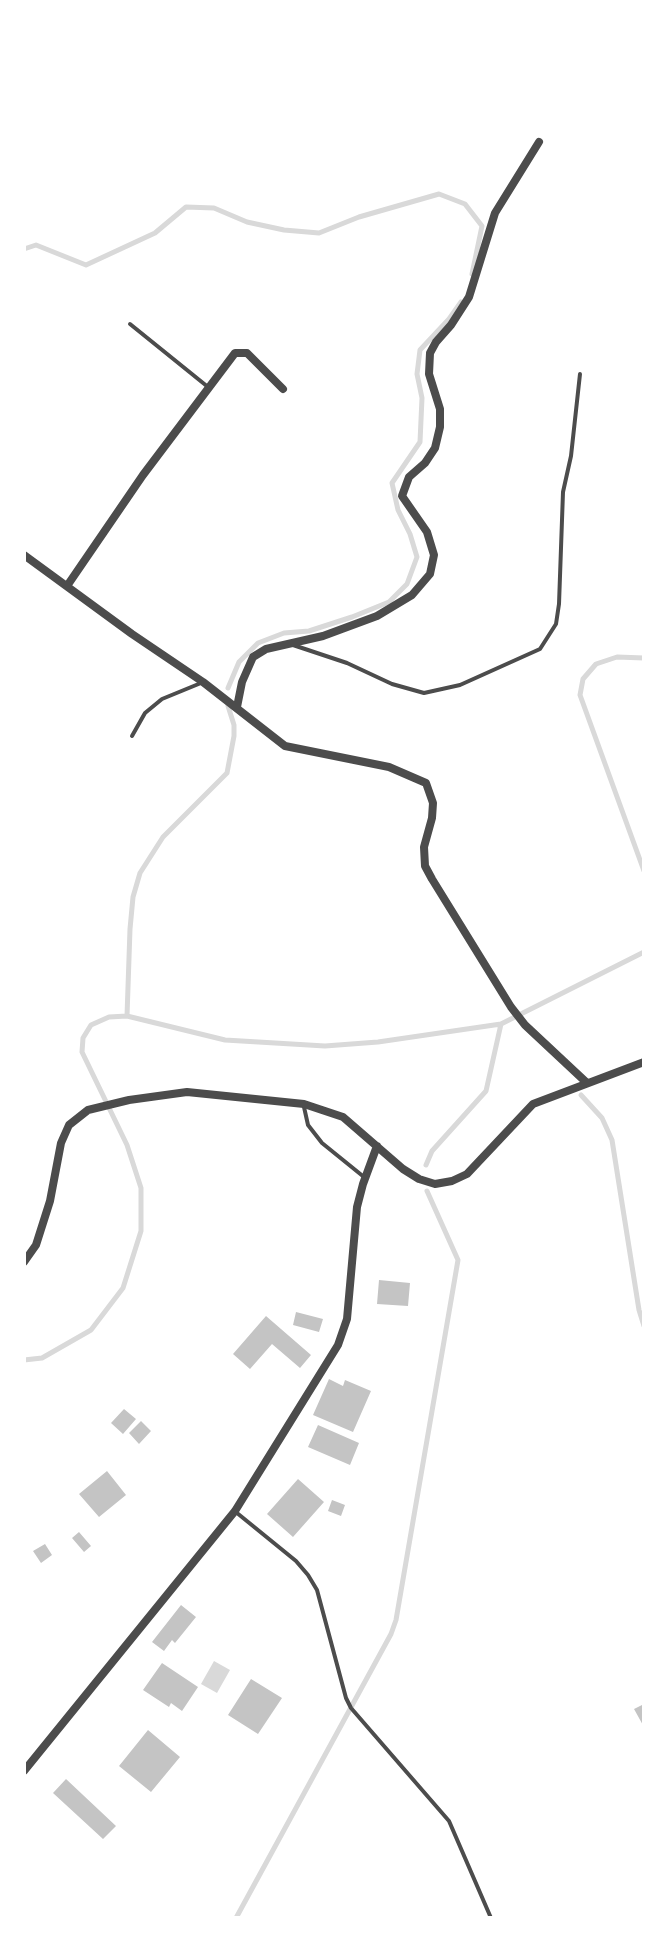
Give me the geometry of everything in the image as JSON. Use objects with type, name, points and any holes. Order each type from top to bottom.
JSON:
[{"type":"street","points":[[237,707],[242,682],[253,657],[266,649],[323,636],[377,616],[412,595],[430,574],[434,555],[427,532],[402,496],[409,477],[425,463],[435,448],[440,427],[440,409],[429,374],[430,353],[469,297],[495,213],[539,142]]},
{"type":"street","points":[[67,586],[143,475],[235,353],[247,353],[283,389]]},
{"type":"street","points":[[24,555],[203,682],[285,746],[389,767],[426,783],[433,803],[424,847],[425,866],[511,1007],[525,1025],[587,1083]]},
{"type":"street","points":[[24,1262],[36,1245],[50,1201],[61,1143],[69,1125],[88,1110],[129,1100],[187,1092],[304,1104],[343,1117],[419,1179],[435,1184],[467,1174],[533,1104],[644,1062]]},
{"type":"street","points":[[24,1771],[235,1511],[338,1345],[347,1319],[357,1207],[377,1146]]},
{"type":"lane","points":[[130,324],[208,387]]},
{"type":"lane","points":[[287,643],[347,663],[392,684],[424,693],[460,685],[540,649],[556,624],[558,614],[563,492],[571,456],[580,374]]},
{"type":"lane","points":[[132,736],[145,713],[162,699],[203,682]]},
{"type":"lane","points":[[304,1104],[308,1125],[322,1143],[365,1177]]},
{"type":"lane","points":[[235,1511],[296,1561],[308,1575],[317,1590],[351,1708],[449,1821],[491,1918]]},
{"type":"shaded area","points":[[214,1661],[230,1670],[217,1693],[201,1684]]},
{"type":"building","points":[[379,1280],[410,1283],[408,1306],[377,1304]]},
{"type":"building","points":[[296,1312],[323,1319],[319,1332],[293,1325]]},
{"type":"building","points":[[266,1316],[311,1355],[300,1368],[272,1344],[250,1369],[233,1354]]},
{"type":"building","points":[[329,1379],[343,1386],[345,1380],[371,1391],[353,1432],[313,1415]]},
{"type":"building","points":[[124,1409],[136,1419],[123,1434],[111,1423]]},
{"type":"building","points":[[141,1421],[151,1431],[139,1444],[129,1433]]},
{"type":"building","points":[[318,1425],[359,1443],[350,1465],[308,1447]]},
{"type":"building","points":[[107,1471],[126,1495],[99,1517],[79,1494]]},
{"type":"building","points":[[298,1479],[324,1502],[293,1537],[267,1514]]},
{"type":"building","points":[[332,1500],[345,1505],[341,1516],[328,1511]]},
{"type":"building","points":[[79,1532],[91,1546],[84,1552],[72,1538]]},
{"type":"building","points":[[45,1544],[52,1555],[41,1563],[33,1551]]},
{"type":"building","points":[[181,1605],[196,1617],[175,1643],[172,1640],[164,1651],[152,1642]]},
{"type":"building","points":[[162,1663],[198,1687],[182,1711],[171,1703],[169,1707],[143,1690]]},
{"type":"building","points":[[251,1679],[282,1698],[258,1734],[228,1715]]},
{"type":"building","points":[[644,1704],[644,1727],[634,1709]]},
{"type":"building","points":[[148,1730],[180,1757],[151,1792],[119,1766]]},
{"type":"building","points":[[66,1779],[116,1826],[103,1839],[53,1793]]},
{"type":"waterway","points":[[24,249],[36,245],[86,265],[155,233],[186,207],[214,208],[247,222],[319,233],[359,217],[439,194],[465,204],[482,226],[472,274]]},
{"type":"waterway","points":[[228,688],[239,662],[258,643],[284,633],[309,631],[352,617],[389,602],[407,584],[417,557],[398,510],[392,483],[420,442],[422,398],[417,374],[420,350],[461,302]]},
{"type":"waterway","points":[[644,658],[617,657],[596,664],[583,679],[580,695],[644,871]]},
{"type":"waterway","points":[[127,1016],[130,929],[133,897],[140,873],[163,837],[227,773],[234,736],[228,706]]},
{"type":"waterway","points":[[24,1360],[42,1358],[91,1330],[123,1288],[141,1231],[141,1188],[127,1145],[82,1052],[83,1038],[91,1025],[109,1017],[127,1016],[225,1040],[325,1046],[378,1042],[501,1024],[644,952]]},
{"type":"waterway","points":[[426,1165],[432,1151],[486,1091],[501,1024]]},
{"type":"waterway","points":[[581,1095],[602,1118],[612,1140],[644,1326]]},
{"type":"waterway","points":[[236,1918],[396,1620],[458,1260],[427,1191]]}]
